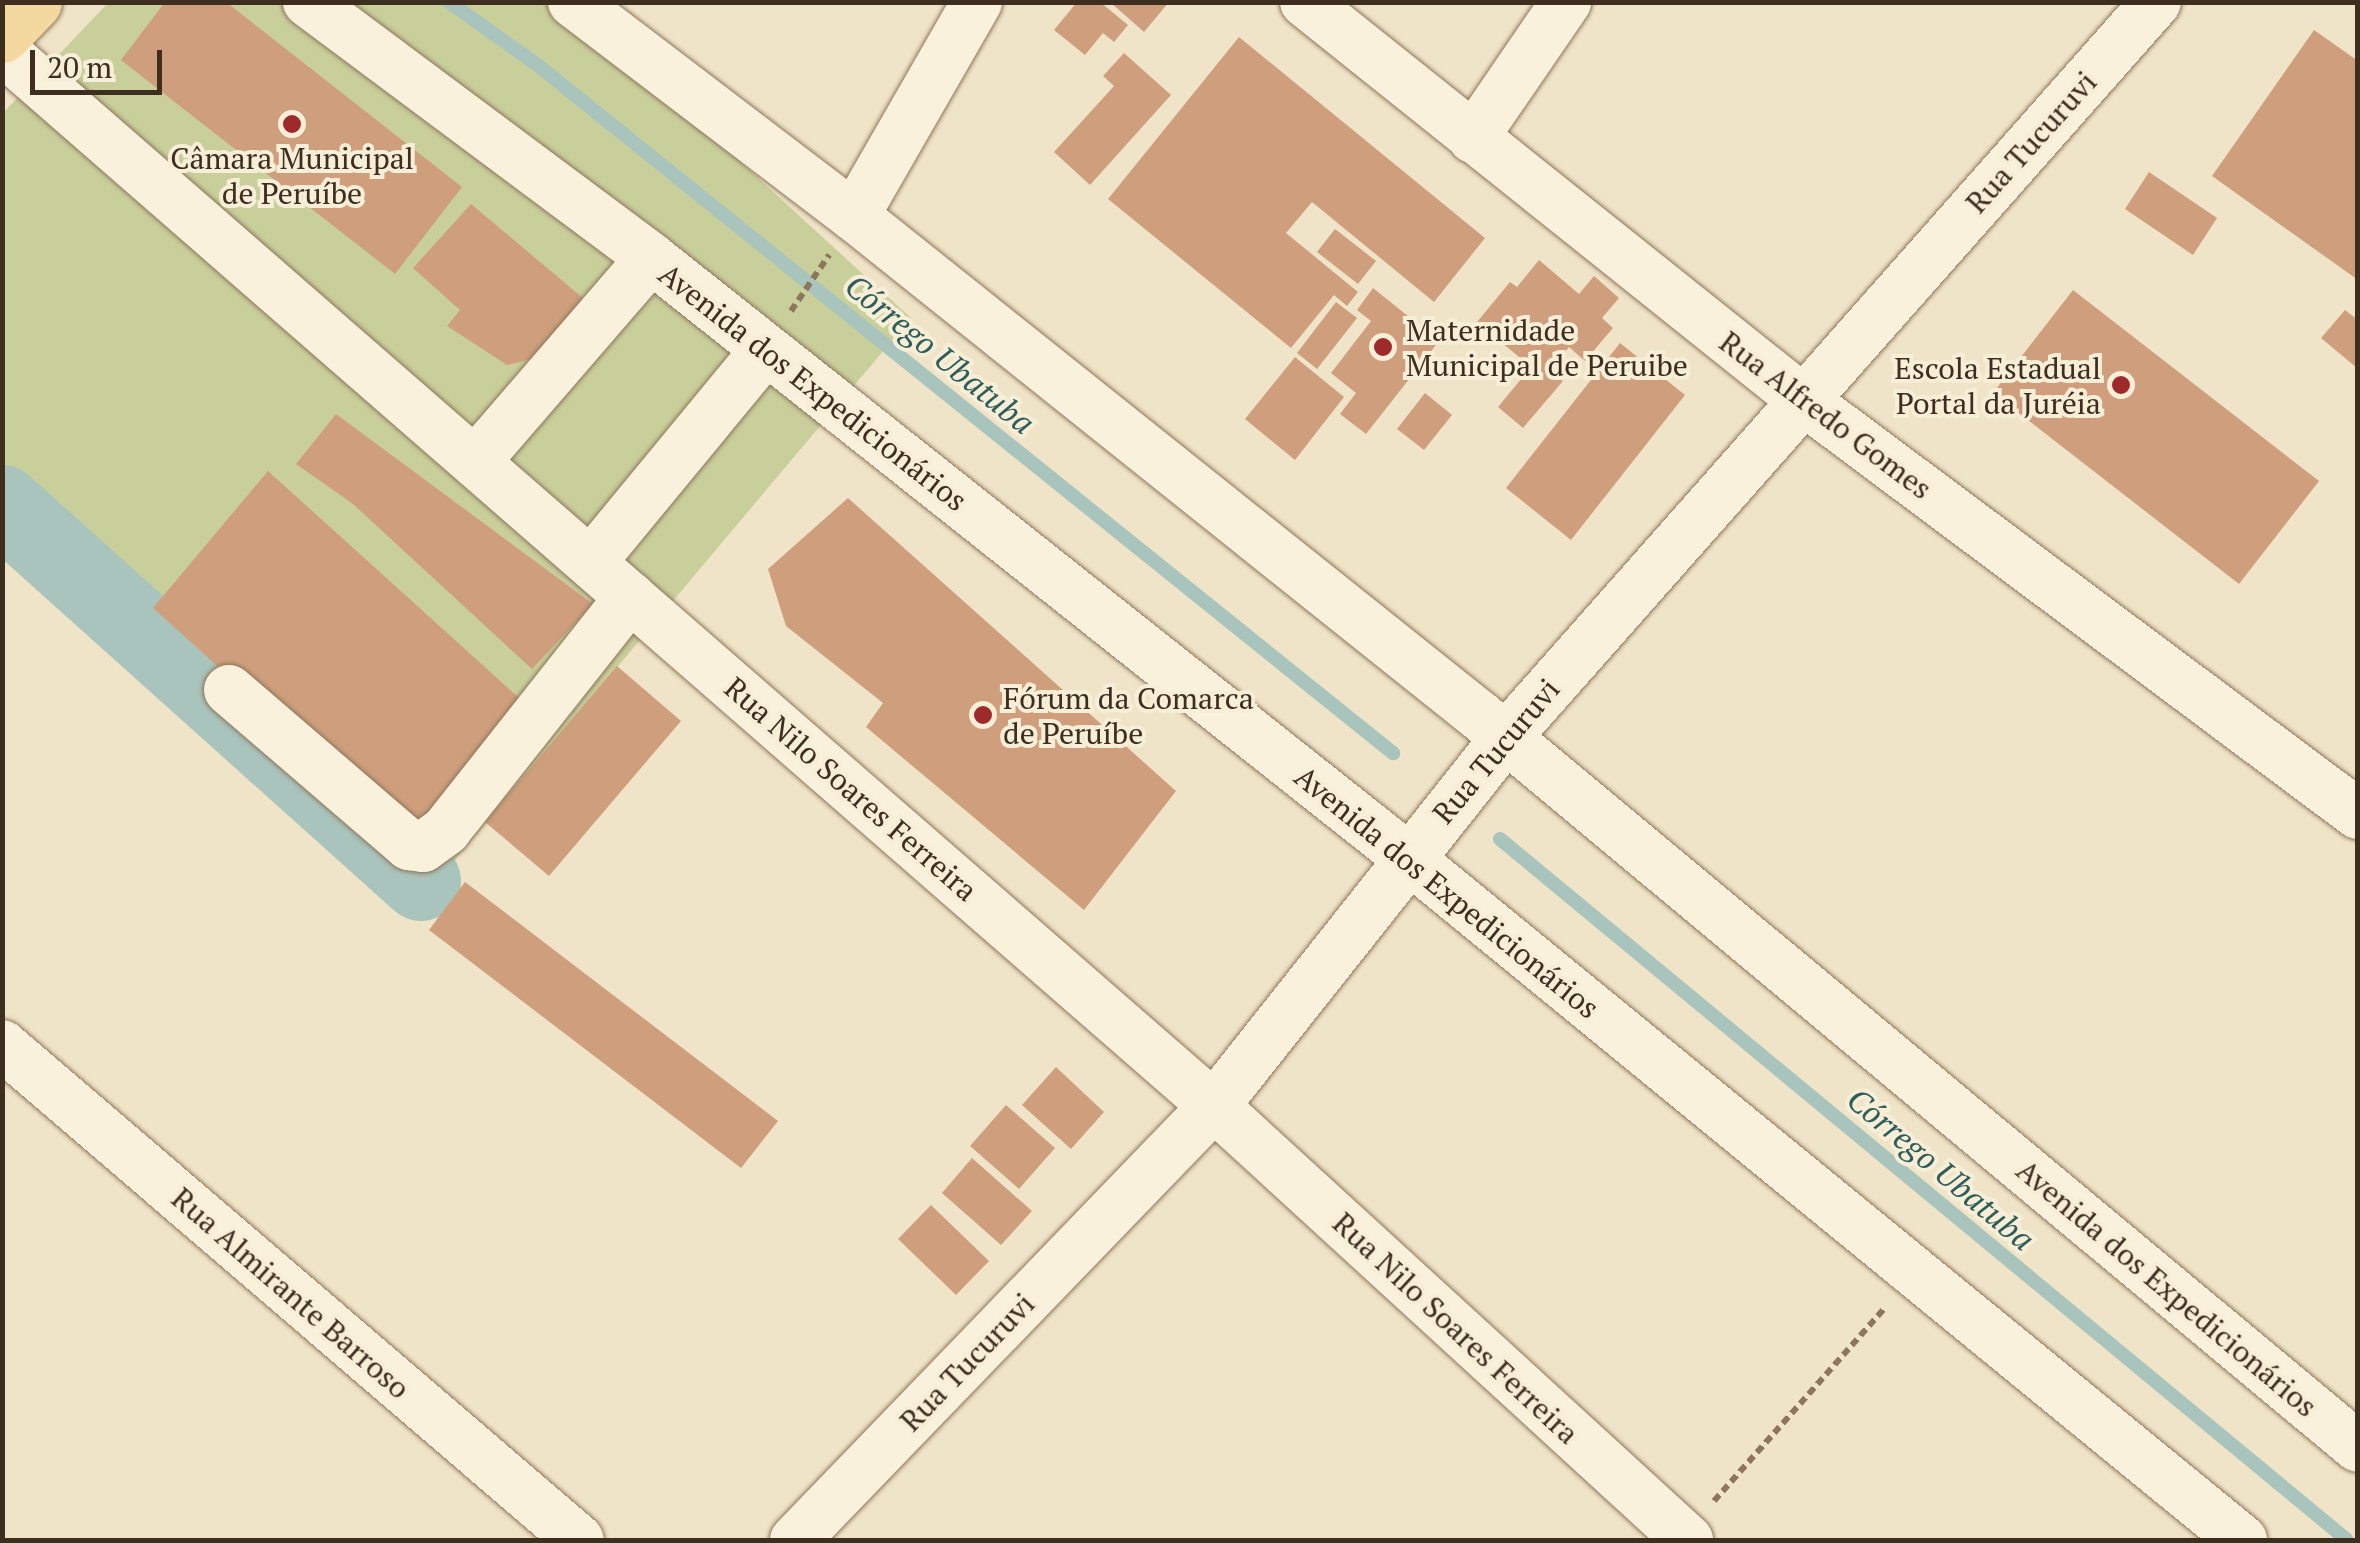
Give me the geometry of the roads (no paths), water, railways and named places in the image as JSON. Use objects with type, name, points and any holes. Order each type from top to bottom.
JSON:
[{"type":"main road","points":[[2,35],[34,2]]},
{"type":"street","name":"Avenida dos Expedicionários","points":[[308,2],[650,258],[773,338],[2242,1540]]},
{"type":"street","name":"Avenida dos Expedicionários","points":[[572,2],[847,227],[1506,738],[2358,1447]]},
{"type":"street","points":[[847,227],[977,2]]},
{"type":"street","name":"Rua Alfredo Gomes","points":[[1305,2],[1802,399],[2358,814]]},
{"type":"street","points":[[1473,138],[1566,2]]},
{"type":"street","name":"Rua Tucuruvi","points":[[795,1540],[1214,1106],[1406,856],[1506,738],[2156,2]]},
{"type":"street","name":"Rua Nilo Soares Ferreira","points":[[2,50],[1214,1106],[1685,1538]]},
{"type":"street","points":[[474,462],[650,258]]},
{"type":"street","points":[[591,562],[773,338]]},
{"type":"street","points":[[229,690],[409,845],[423,846],[446,830],[630,597]]},
{"type":"street","name":"Rua Almirante Barroso","points":[[2,1046],[579,1540]]},
{"type":"waterway","name":"Córrego Ubatuba","points":[[449,2],[540,67],[1393,753]]},
{"type":"waterway","points":[[2,505],[421,881]]},
{"type":"waterway","name":"Córrego Ubatuba","points":[[1500,839],[2347,1540]]},
{"type":"place","name":"Câmara Municipal de Peruíbe","points":[[292,124]]},
{"type":"place","name":"Maternidade Municipal de Peruibe","points":[[1383,347]]},
{"type":"place","name":"Escola Estadual Portal da Juréia","points":[[2121,385]]},
{"type":"place","name":"Fórum da Comarca de Peruíbe","points":[[983,715]]}]
